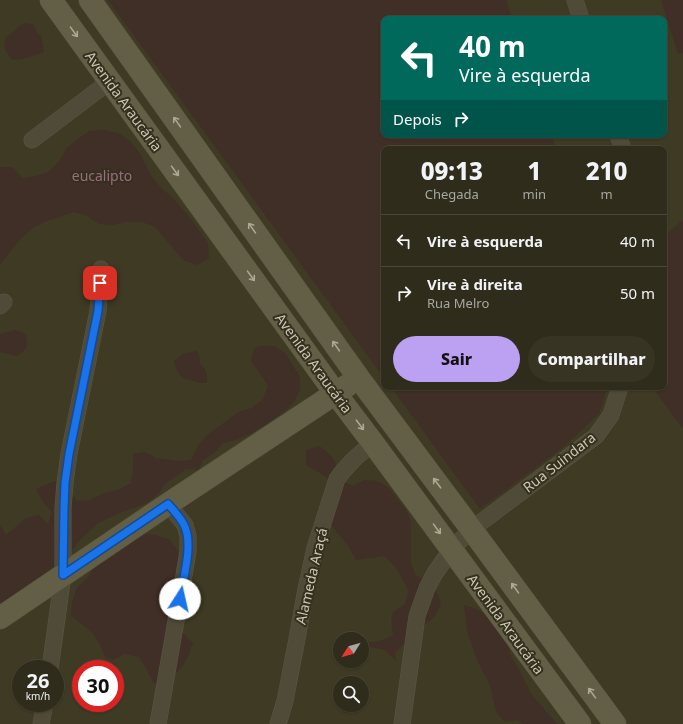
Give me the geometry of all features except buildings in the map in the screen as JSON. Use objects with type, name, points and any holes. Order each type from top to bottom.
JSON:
[{"type":"street","name":"Avenida Araucária","points":[[51,0],[336,394],[373,442],[580,724]]},
{"type":"street","name":"Avenida Araucária","points":[[90,0],[358,377],[476,526],[615,724]]},
{"type":"street","points":[[575,0],[580,16]]},
{"type":"street","points":[[32,140],[110,81]]},
{"type":"street","points":[[51,660],[63,575],[65,483],[69,454],[98,311],[101,269]]},
{"type":"street","points":[[0,618],[168,504],[336,394],[358,377]]},
{"type":"street","name":"Rua Suindara","points":[[402,724],[417,616],[427,588],[435,573],[454,546],[476,526],[596,436],[612,415],[619,390]]},
{"type":"street","name":"Alameda Araçá","points":[[278,724],[285,701],[306,589],[314,555],[337,479],[352,460],[373,442]]},
{"type":"street","points":[[158,724],[188,552],[188,536],[184,526],[168,504]]},
{"type":"street","points":[[41,724],[43,712]]},
{"type":"green space","points":[[108,0],[506,0],[511,16],[381,16],[381,138],[552,138],[555,146],[381,146],[381,374]]},
{"type":"green space","points":[[661,0],[683,0],[683,53],[678,54]]},
{"type":"green space","points":[[24,23],[33,24],[38,34],[41,36],[44,52],[23,59],[13,60],[5,50],[4,44],[6,37]]},
{"type":"green space","name":"eucalipto","points":[[105,130],[118,133],[131,142],[139,152],[152,177],[191,219],[208,243],[209,258],[197,265],[183,260],[155,227],[142,222],[126,222],[113,225],[99,224],[87,216],[74,212],[34,227],[13,248],[0,265],[0,167],[13,167],[22,178],[48,172],[59,162],[66,149],[79,138],[90,131]]},
{"type":"green space","points":[[683,220],[683,429],[654,390],[667,390],[667,233]]},
{"type":"green space","points":[[15,330],[25,334],[27,345],[25,350],[16,356],[2,352],[0,353],[0,334]]},
{"type":"green space","points":[[261,346],[274,346],[285,353],[300,377],[300,390],[294,402],[285,411],[250,434],[236,440],[223,443],[214,453],[202,461],[199,470],[186,469],[165,484],[158,494],[147,503],[98,523],[79,541],[63,563],[0,611],[0,525],[6,535],[26,518],[39,515],[48,524],[52,512],[43,502],[36,489],[60,479],[77,501],[90,500],[104,493],[120,489],[131,483],[133,454],[145,452],[156,458],[178,461],[191,460],[198,446],[207,435],[240,411],[252,408],[263,399],[268,386],[251,361],[254,348]]},
{"type":"green space","points":[[196,350],[199,355],[200,363],[207,374],[207,383],[200,383],[186,379],[179,374],[176,368],[174,361],[183,354]]},
{"type":"green space","points":[[393,390],[607,390],[599,414],[560,450],[480,509]]},
{"type":"green space","points":[[319,446],[328,453],[336,464],[339,480],[353,486],[364,480],[378,481],[389,488],[406,510],[411,522],[411,564],[416,576],[429,580],[441,603],[435,616],[395,653],[396,661],[385,650],[369,647],[369,642],[382,640],[393,635],[391,621],[393,612],[405,604],[409,591],[395,566],[384,556],[356,560],[349,547],[332,526],[329,518],[331,480],[306,465],[306,450]]},
{"type":"green space","points":[[141,533],[156,535],[170,540],[178,551],[179,565],[177,579],[169,608],[171,622],[193,643],[188,657],[181,668],[170,679],[162,691],[153,682],[139,657],[125,654],[113,660],[106,658],[92,632],[71,616],[72,602],[77,588],[87,578],[95,566]]},
{"type":"green space","points":[[464,605],[477,609],[489,617],[507,641],[511,657],[519,669],[531,694],[557,724],[522,724],[518,720],[505,722],[496,712],[490,685],[477,660],[467,631]]},
{"type":"route","points":[[100,283],[98,311],[69,454],[65,483],[63,575],[168,504],[184,526],[188,536],[188,552],[180,599]]}]
